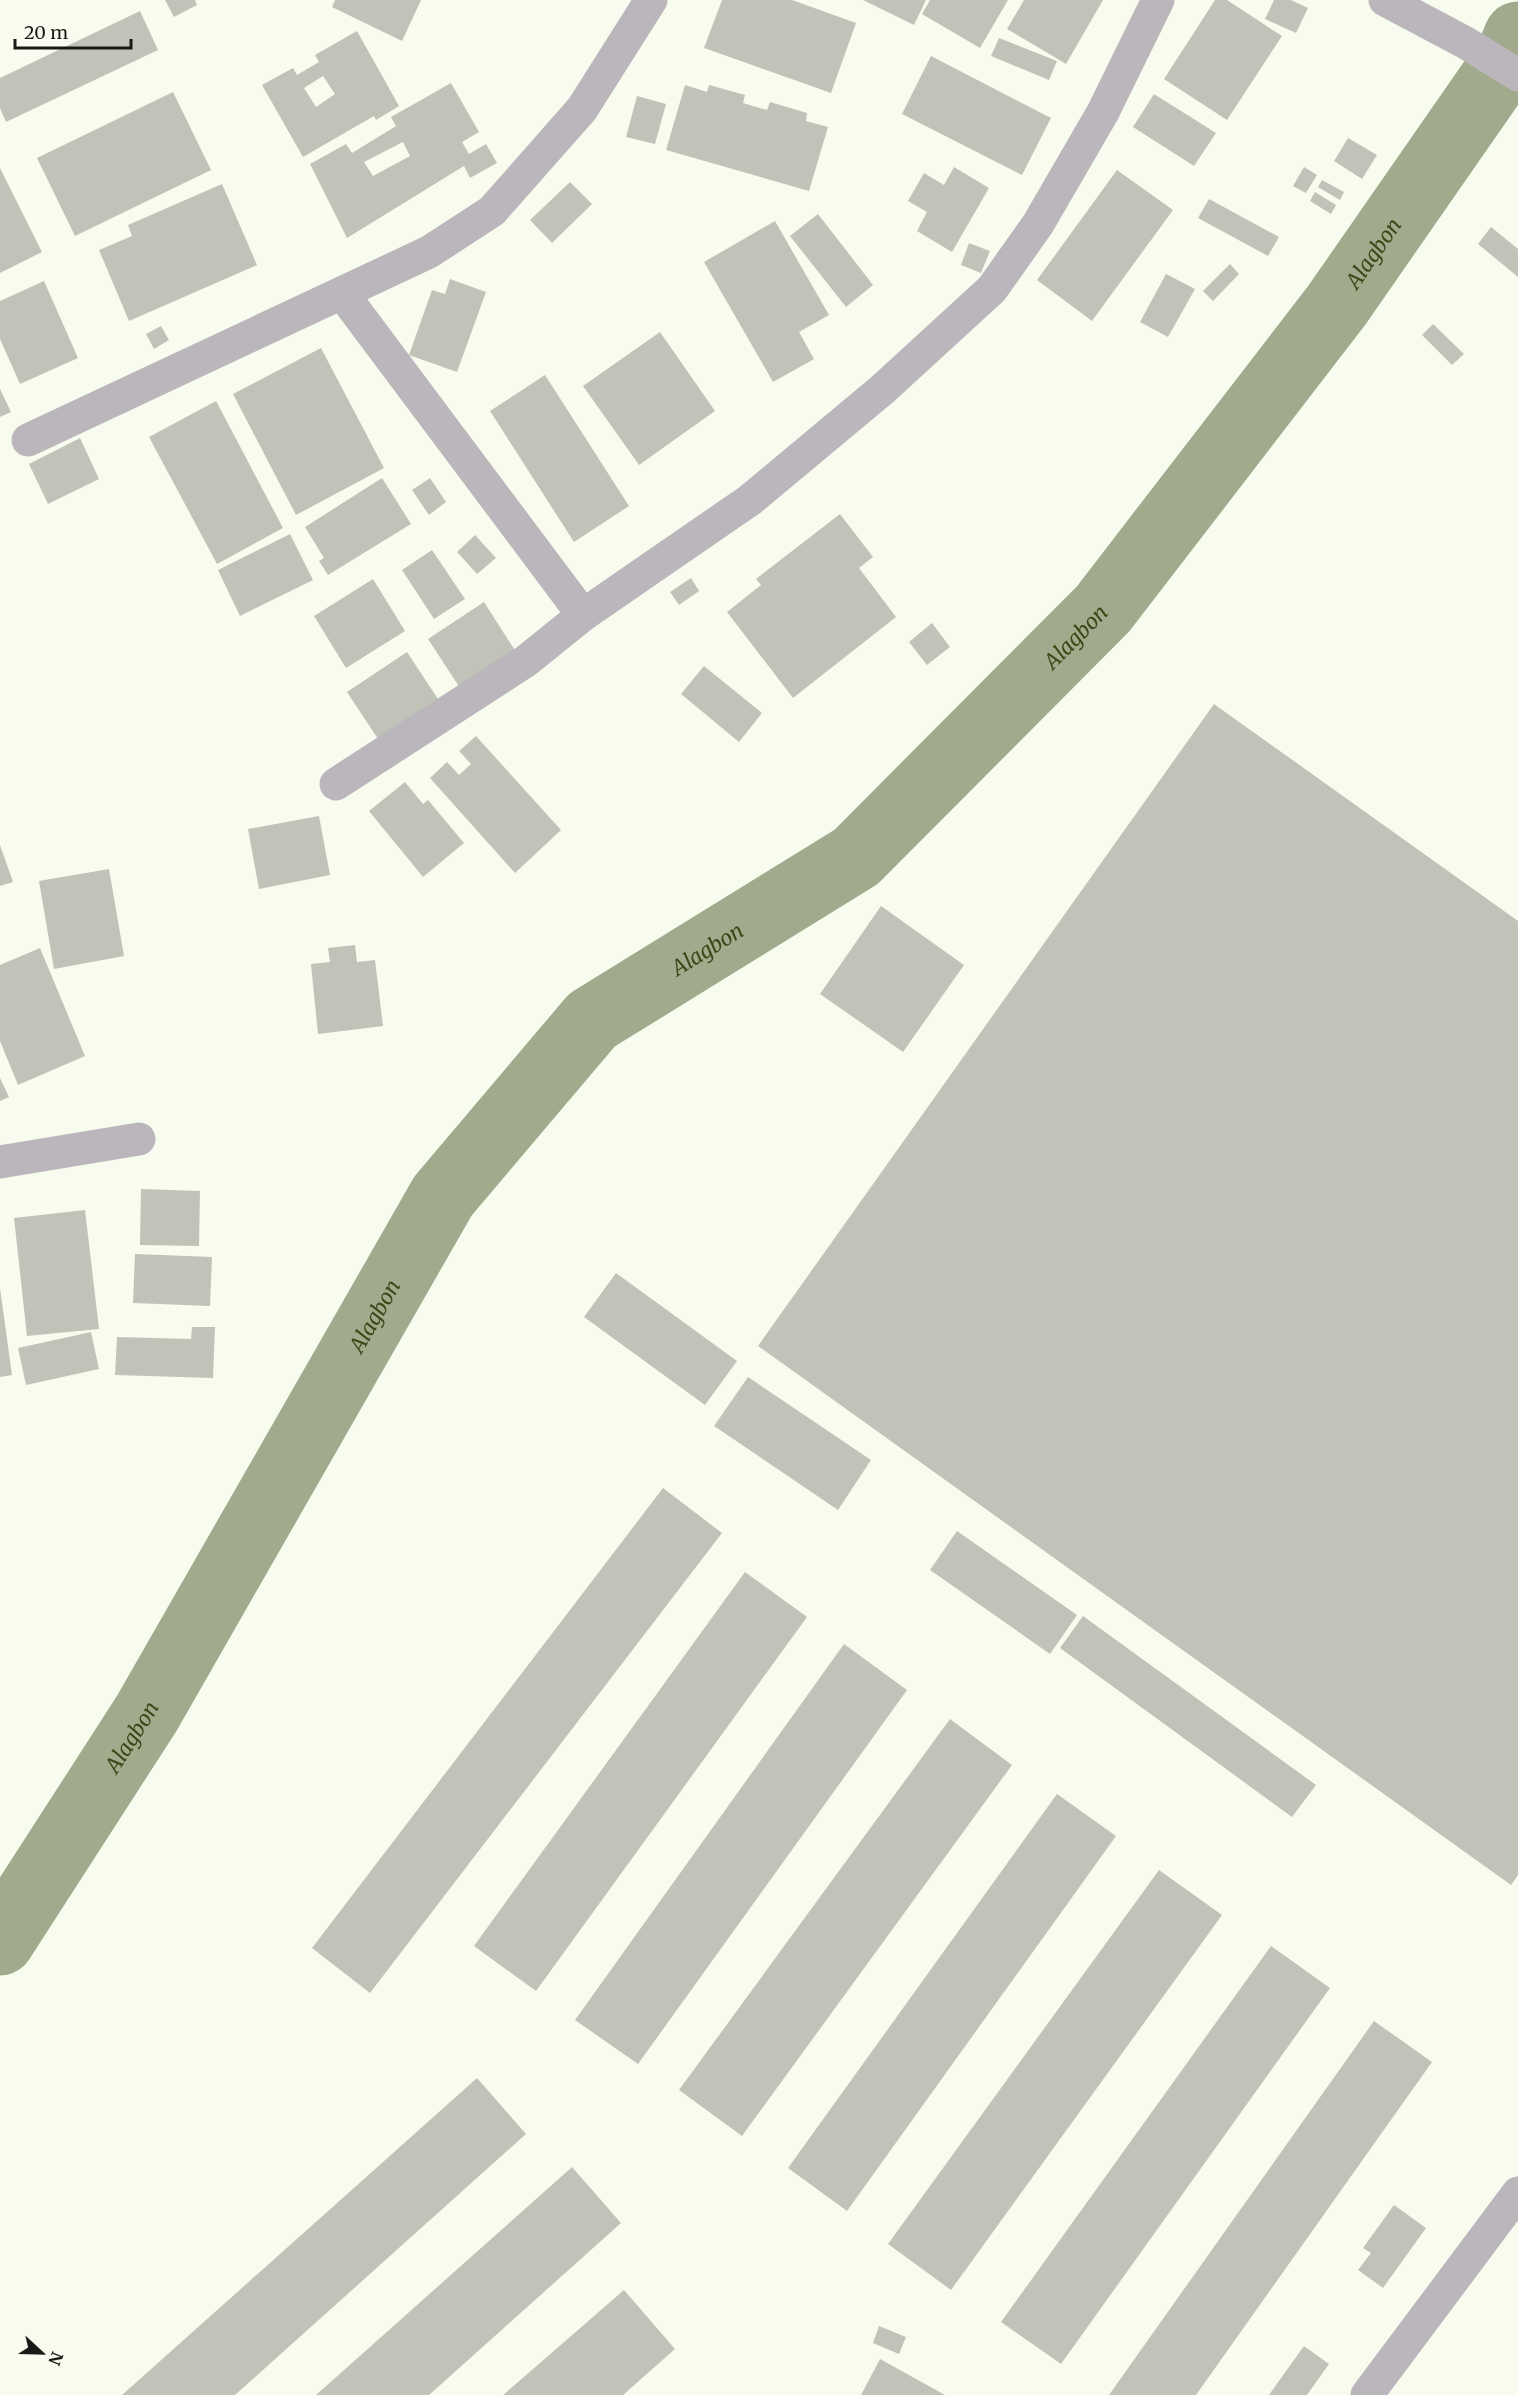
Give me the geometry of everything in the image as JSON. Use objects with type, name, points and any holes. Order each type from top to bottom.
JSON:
[{"type":"street","points":[[28,440],[429,252],[492,211],[582,109],[651,0]]},
{"type":"street","points":[[336,784],[526,662],[583,615],[750,500],[883,389],[992,289],[1038,224],[1097,122],[1158,0]]},
{"type":"street","points":[[1385,0],[1466,43],[1518,75]]},
{"type":"street","points":[[342,293],[583,615]]},
{"type":"street","points":[[0,1162],[139,1139]]},
{"type":"street","points":[[1366,2395],[1518,2193]]},
{"type":"building","points":[[165,0],[195,0],[197,5],[174,17]]},
{"type":"building","points":[[335,0],[421,0],[402,41],[332,7]]},
{"type":"building","points":[[722,0],[792,0],[856,23],[831,93],[704,48]]},
{"type":"building","points":[[863,0],[926,0],[914,25]]},
{"type":"building","points":[[930,0],[1008,0],[980,48],[922,14]]},
{"type":"building","points":[[1024,0],[1103,0],[1066,64],[1007,29]]},
{"type":"building","points":[[1215,0],[1227,0],[1282,36],[1227,120],[1164,79]]},
{"type":"building","points":[[1274,0],[1291,0],[1308,8],[1296,33],[1265,19]]},
{"type":"building","points":[[140,11],[158,50],[6,122],[0,108],[0,78]]},
{"type":"building","points":[[357,31],[399,106],[376,120],[374,116],[303,157],[262,85],[293,68],[297,75],[319,62],[315,55]],"holes":[[[323,76],[335,94],[316,107],[304,88]]]},
{"type":"building","points":[[999,38],[1057,61],[1049,80],[991,56]]},
{"type":"building","points":[[931,56],[1051,118],[1022,175],[902,114]]},
{"type":"building","points":[[451,83],[479,132],[462,142],[469,154],[486,144],[497,163],[470,178],[464,166],[347,238],[310,164],[346,144],[352,153],[396,126],[391,117]],"holes":[[[403,142],[410,156],[373,176],[364,162]]]},
{"type":"building","points":[[685,85],[707,92],[709,85],[745,95],[743,103],[767,110],[770,102],[807,113],[806,121],[828,127],[809,191],[666,150]]},
{"type":"building","points":[[173,92],[211,170],[75,236],[37,158]]},
{"type":"building","points":[[1154,94],[1216,133],[1194,166],[1133,127]]},
{"type":"building","points":[[637,96],[666,104],[655,144],[626,137]]},
{"type":"building","points":[[1348,138],[1377,155],[1362,179],[1334,161]]},
{"type":"building","points":[[954,167],[989,188],[952,252],[917,231],[927,212],[908,201],[924,173],[944,185]]},
{"type":"building","points":[[1304,167],[1317,175],[1306,193],[1293,186]]},
{"type":"building","points":[[0,168],[42,252],[0,273]]},
{"type":"building","points":[[1117,170],[1173,210],[1092,321],[1037,280]]},
{"type":"building","points":[[1322,180],[1344,192],[1340,200],[1318,187]]},
{"type":"building","points":[[570,182],[592,204],[552,243],[530,220]]},
{"type":"building","points":[[222,184],[257,265],[129,321],[99,250],[132,236],[128,225]]},
{"type":"building","points":[[1315,192],[1336,205],[1331,214],[1310,201]]},
{"type":"building","points":[[1209,199],[1279,237],[1268,256],[1198,218]]},
{"type":"building","points":[[818,214],[873,285],[846,307],[790,236]]},
{"type":"building","points":[[775,221],[829,315],[799,332],[814,359],[773,382],[704,262]]},
{"type":"building","points":[[1491,227],[1518,249],[1518,277],[1478,244]]},
{"type":"building","points":[[969,243],[990,251],[981,273],[961,265]]},
{"type":"building","points":[[1230,264],[1239,274],[1213,301],[1203,291]]},
{"type":"building","points":[[1166,274],[1195,289],[1168,337],[1140,322]]},
{"type":"building","points":[[450,279],[486,292],[457,372],[409,355],[432,290],[445,294]]},
{"type":"building","points":[[44,281],[78,358],[20,384],[0,339],[0,301]]},
{"type":"building","points":[[1433,324],[1464,354],[1452,365],[1422,335]]},
{"type":"building","points":[[161,326],[169,340],[154,349],[146,334]]},
{"type":"building","points":[[660,332],[715,411],[639,465],[583,386]]},
{"type":"building","points":[[321,348],[384,468],[296,515],[233,394]]},
{"type":"building","points":[[545,375],[629,506],[574,542],[490,411]]},
{"type":"building","points":[[0,389],[11,412],[0,417]]},
{"type":"building","points":[[216,401],[283,528],[217,564],[149,437]]},
{"type":"building","points":[[80,438],[99,479],[48,504],[29,464]]},
{"type":"building","points":[[382,478],[411,524],[328,575],[319,561],[324,558],[305,527]]},
{"type":"building","points":[[430,478],[446,502],[429,515],[412,490]]},
{"type":"building","points":[[840,514],[873,557],[859,568],[896,617],[793,698],[727,612],[761,585],[756,579]]},
{"type":"building","points":[[290,534],[313,580],[240,616],[218,570]]},
{"type":"building","points":[[475,535],[496,558],[477,574],[457,552]]},
{"type":"building","points":[[432,550],[465,599],[434,619],[402,570]]},
{"type":"building","points":[[691,578],[699,591],[679,605],[670,592]]},
{"type":"building","points":[[373,579],[405,631],[346,668],[314,616]]},
{"type":"building","points":[[484,602],[516,652],[460,688],[428,639]]},
{"type":"building","points":[[932,623],[950,647],[927,665],[909,642]]},
{"type":"building","points":[[407,652],[440,702],[380,742],[347,692]]},
{"type":"building","points":[[704,666],[762,713],[739,742],[681,694]]},
{"type":"building","points":[[1214,704],[1518,921],[1518,1875],[1511,1885],[758,1346]]},
{"type":"building","points":[[476,736],[561,830],[515,873],[430,778],[447,762],[459,775],[471,764],[459,751]]},
{"type":"building","points":[[405,782],[423,804],[428,800],[464,843],[423,877],[369,811]]},
{"type":"building","points":[[319,816],[330,875],[259,889],[248,829]]},
{"type":"building","points":[[0,845],[13,882],[0,886]]},
{"type":"building","points":[[109,869],[124,956],[54,969],[39,881]]},
{"type":"building","points":[[881,906],[964,965],[903,1052],[820,994]]},
{"type":"building","points":[[355,945],[357,962],[375,960],[383,1026],[318,1034],[311,964],[330,962],[328,948]]},
{"type":"building","points":[[40,948],[85,1056],[18,1085],[0,1041],[0,965]]},
{"type":"building","points":[[0,1078],[9,1097],[0,1101]]},
{"type":"building","points":[[141,1189],[200,1191],[199,1246],[140,1245]]},
{"type":"building","points":[[85,1210],[99,1329],[27,1336],[14,1218]]},
{"type":"building","points":[[135,1254],[212,1257],[210,1306],[133,1303]]},
{"type":"building","points":[[616,1273],[737,1361],[705,1405],[584,1317]]},
{"type":"building","points":[[0,1288],[12,1375],[0,1377]]},
{"type":"building","points":[[192,1327],[215,1327],[213,1378],[115,1375],[117,1337],[191,1339]]},
{"type":"building","points":[[91,1332],[99,1369],[26,1385],[18,1348]]},
{"type":"building","points":[[748,1377],[871,1460],[838,1510],[714,1426]]},
{"type":"building","points":[[663,1488],[722,1533],[370,1993],[312,1948]]},
{"type":"building","points":[[957,1531],[1077,1615],[1050,1654],[930,1570]]},
{"type":"building","points":[[745,1572],[807,1617],[536,1991],[474,1946]]},
{"type":"building","points":[[1083,1616],[1316,1785],[1292,1817],[1060,1648]]},
{"type":"building","points":[[844,1644],[907,1690],[638,2064],[575,2020]]},
{"type":"building","points":[[950,1719],[1012,1765],[742,2136],[679,2090]]},
{"type":"building","points":[[1057,1794],[1116,1836],[847,2211],[788,2168]]},
{"type":"building","points":[[1159,1870],[1222,1915],[951,2290],[888,2244]]},
{"type":"building","points":[[1271,1946],[1330,1988],[1061,2364],[1001,2322]]},
{"type":"building","points":[[1374,2021],[1432,2062],[1196,2395],[1109,2395]]},
{"type":"building","points":[[477,2078],[526,2134],[235,2395],[122,2395]]},
{"type":"building","points":[[572,2167],[621,2223],[429,2395],[316,2395]]},
{"type":"building","points":[[1394,2205],[1426,2228],[1383,2288],[1358,2270],[1371,2253],[1363,2248]]},
{"type":"building","points":[[624,2290],[675,2349],[623,2395],[503,2395]]},
{"type":"building","points":[[879,2326],[906,2337],[899,2354],[873,2343]]},
{"type":"building","points":[[1304,2346],[1329,2364],[1307,2395],[1269,2395]]},
{"type":"building","points":[[880,2359],[945,2395],[861,2395]]},
{"type":"waterway","name":"Alagbon","points":[[0,1941],[147,1713],[443,1196],[592,1020],[856,857],[1103,609],[1337,305],[1510,56],[1518,36]]}]
